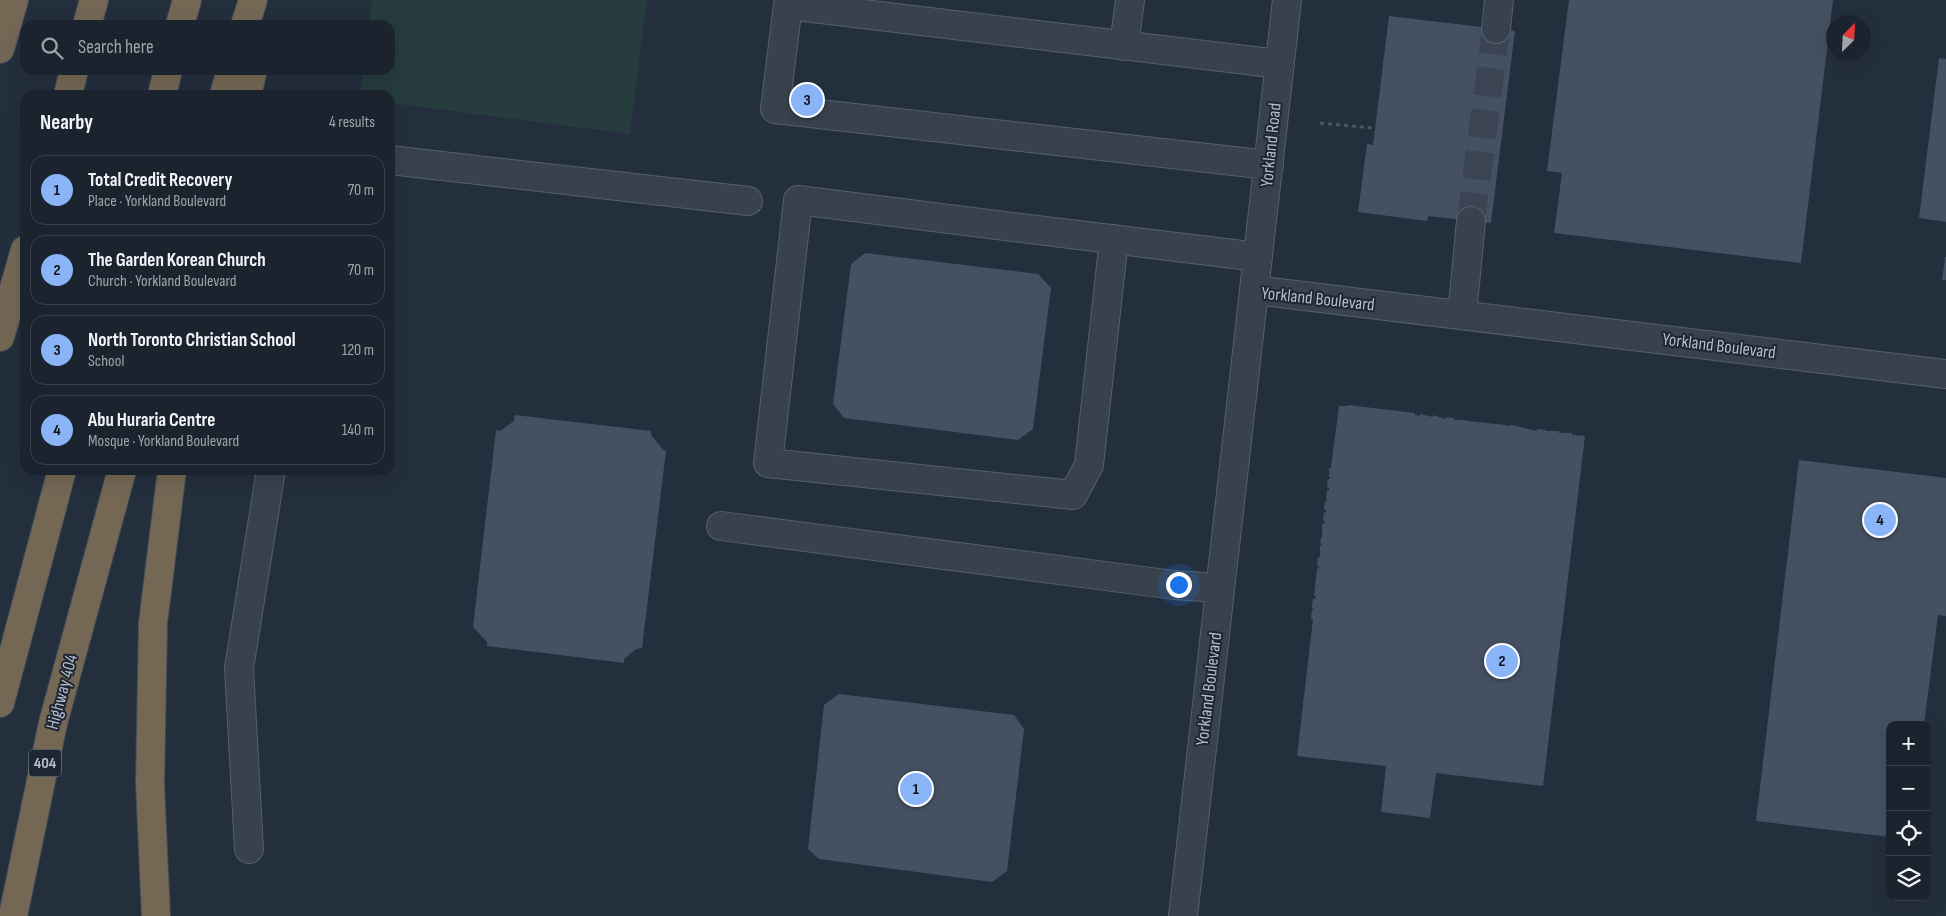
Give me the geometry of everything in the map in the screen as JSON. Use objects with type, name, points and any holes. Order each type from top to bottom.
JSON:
[{"type":"highway","points":[[0,49],[14,0]]},
{"type":"highway","points":[[88,20],[94,0]]},
{"type":"highway","points":[[181,20],[187,0]]},
{"type":"highway","points":[[247,20],[253,0]]},
{"type":"highway","points":[[263,20],[268,0]]},
{"type":"highway","points":[[69,90],[73,75]]},
{"type":"highway","points":[[163,90],[167,75]]},
{"type":"highway","points":[[226,90],[230,75]]},
{"type":"highway","points":[[249,90],[252,75]]},
{"type":"highway","points":[[0,337],[20,267]]},
{"type":"highway","points":[[0,703],[61,475]]},
{"type":"highway","name":"Highway 404","points":[[13,916],[53,723],[121,475]]},
{"type":"highway","points":[[156,916],[150,784],[153,623],[171,475]]},
{"type":"street","points":[[1124,46],[1130,0]]},
{"type":"street","name":"Yorkland Road","points":[[1254,290],[1287,0]]},
{"type":"street","points":[[1496,29],[1499,0]]},
{"type":"street","points":[[1269,165],[775,110],[788,5],[1280,64]]},
{"type":"street","points":[[395,161],[748,201]]},
{"type":"street","points":[[1114,239],[1089,465],[1073,495],[768,463],[798,200],[1114,239],[1258,257]]},
{"type":"street","points":[[1462,315],[1471,221]]},
{"type":"street","name":"Yorkland Boulevard","points":[[1183,916],[1254,290],[1946,374]]},
{"type":"street","points":[[249,849],[240,668],[270,475]]},
{"type":"street","points":[[721,526],[1174,585],[1220,588]]},
{"type":"path","points":[[1320,123],[1372,128]]},
{"type":"green space","points":[[372,0],[647,0],[630,134],[395,104],[395,90],[361,90],[362,75],[395,75],[395,20],[370,20]]},
{"type":"building","points":[[1569,0],[1833,0],[1831,15],[1826,15],[1826,58],[1801,263],[1554,233],[1562,173],[1547,171]]},
{"type":"building","points":[[1389,16],[1515,31],[1491,223],[1428,216],[1427,221],[1358,212],[1367,144],[1373,145]]},
{"type":"building","points":[[1939,58],[1946,59],[1946,222],[1919,218]]},
{"type":"building","points":[[865,253],[1038,274],[1051,288],[1033,429],[1018,440],[844,418],[833,404],[851,264]]},
{"type":"building","points":[[1945,257],[1946,280],[1942,280]]},
{"type":"building","points":[[1348,405],[1415,413],[1415,415],[1419,416],[1420,414],[1433,417],[1433,415],[1445,419],[1446,417],[1454,418],[1454,420],[1506,426],[1512,425],[1537,431],[1537,429],[1559,431],[1559,433],[1585,436],[1543,786],[1436,773],[1430,818],[1381,812],[1386,766],[1297,756],[1313,619],[1311,619],[1312,609],[1314,610],[1312,607],[1313,599],[1316,596],[1314,596],[1317,568],[1319,569],[1319,566],[1317,566],[1318,557],[1320,557],[1320,546],[1322,543],[1320,543],[1323,532],[1322,524],[1325,521],[1323,521],[1324,512],[1326,513],[1326,510],[1324,510],[1325,501],[1327,502],[1327,490],[1329,490],[1327,487],[1328,479],[1330,479],[1329,468],[1331,468],[1339,406]]},
{"type":"building","points":[[515,415],[651,431],[651,435],[663,450],[666,451],[642,648],[636,649],[624,659],[624,663],[487,646],[487,642],[473,627],[496,430],[500,431],[514,421]]},
{"type":"building","points":[[1799,460],[1946,478],[1946,616],[1938,615],[1925,721],[1886,721],[1886,837],[1756,821]]},
{"type":"building","points":[[839,694],[1014,715],[1024,729],[1007,871],[992,882],[819,859],[808,849],[824,705]]},
{"type":"tunnel","points":[[1471,221],[1496,29]]},
{"type":"place","name":"North Toronto Christian School","points":[[807,100]]},
{"type":"place","name":"Abu Huraria Centre","points":[[1880,520]]},
{"type":"place","name":"The Garden Korean Church","points":[[1502,661]]},
{"type":"place","name":"Total Credit Recovery","points":[[916,789]]}]
